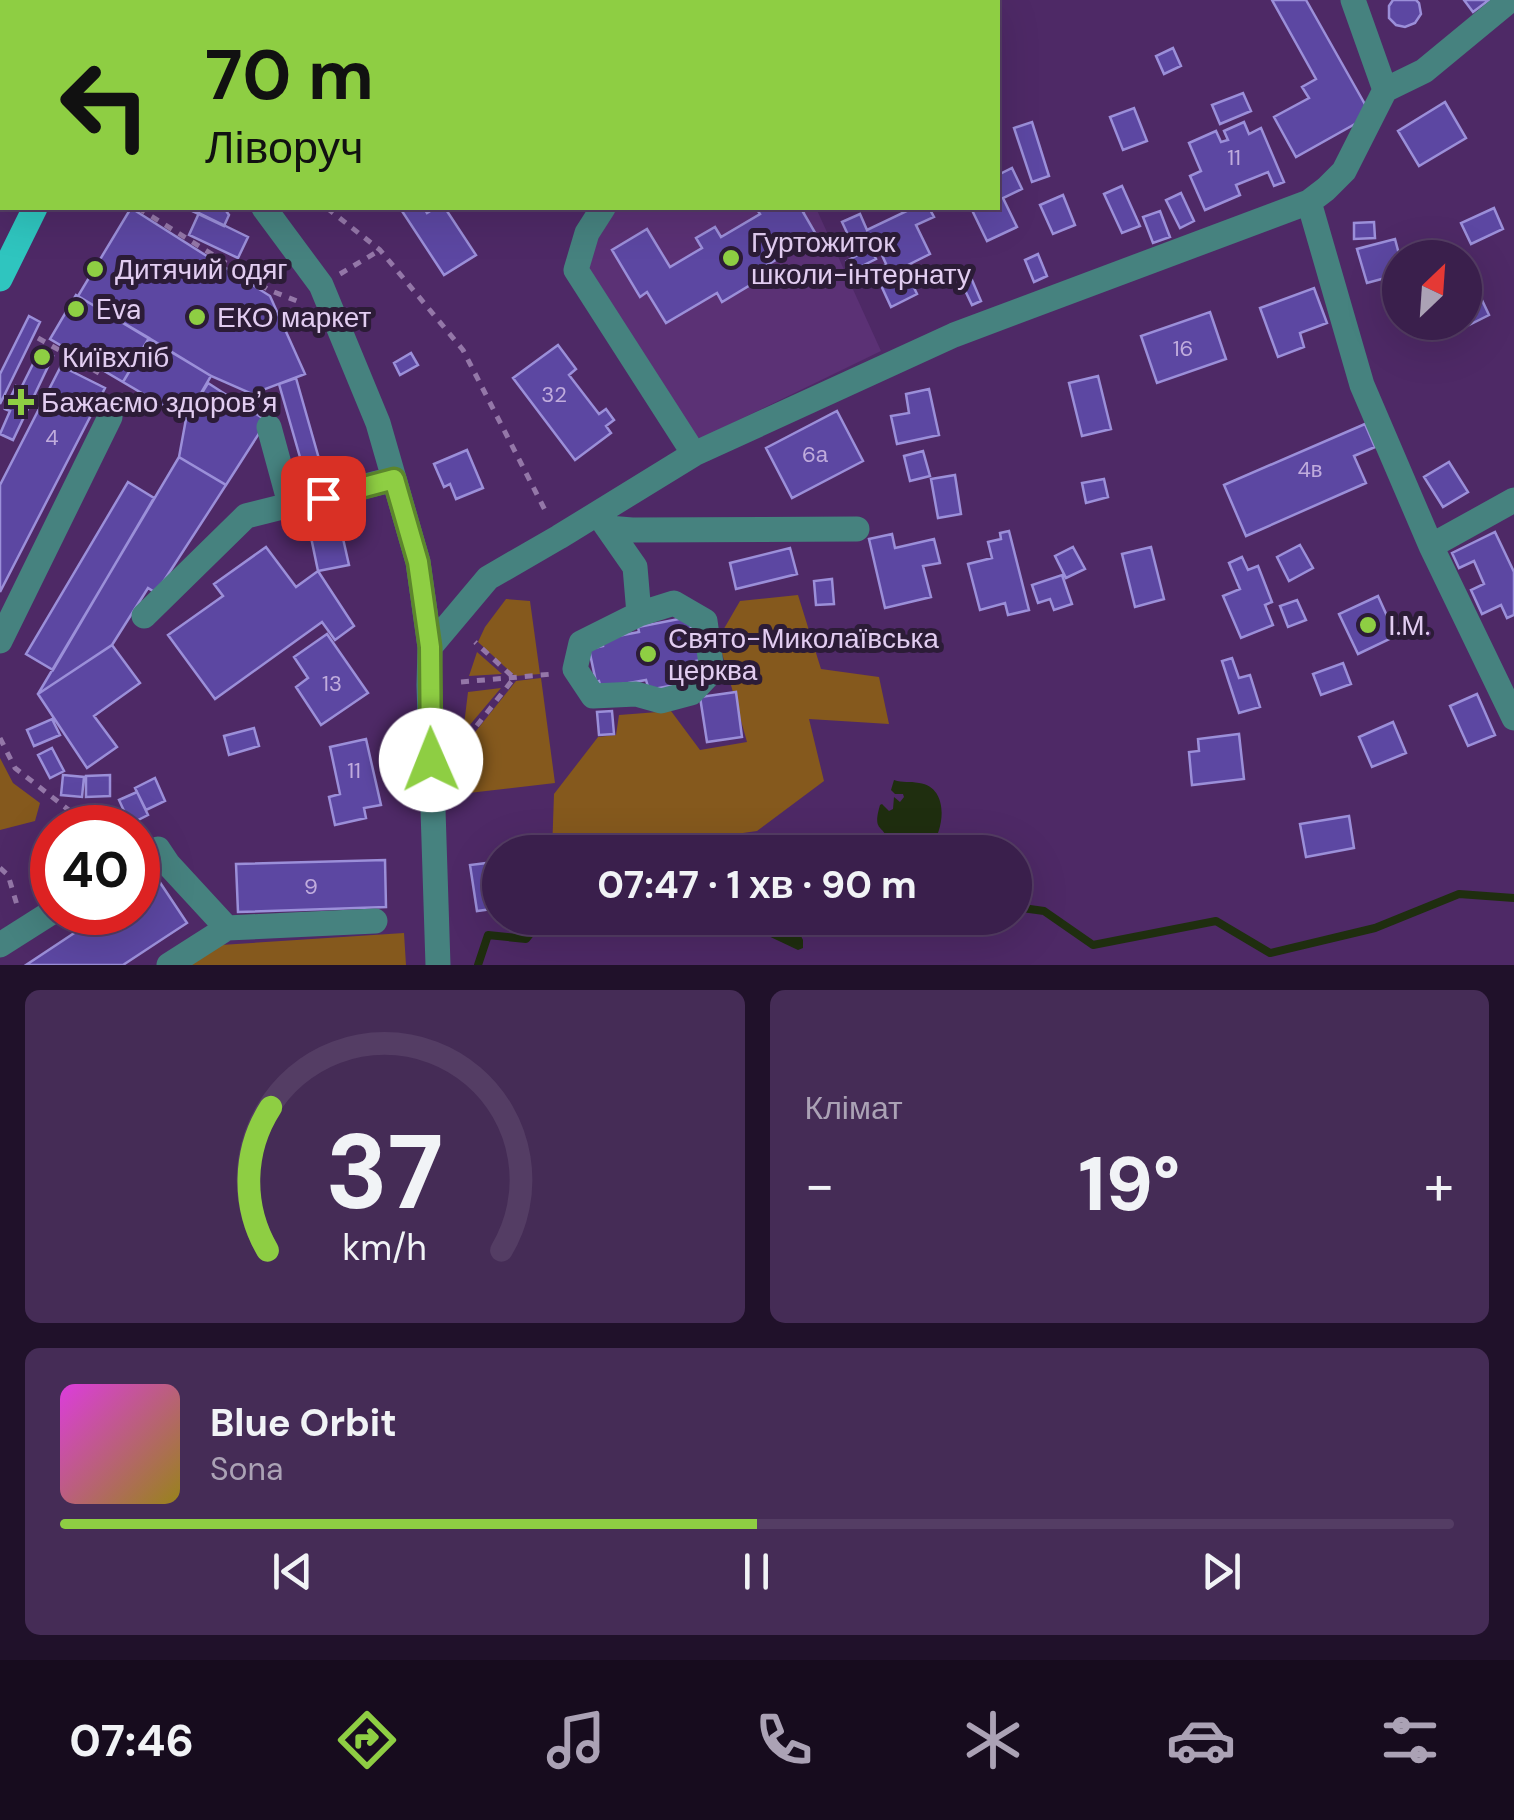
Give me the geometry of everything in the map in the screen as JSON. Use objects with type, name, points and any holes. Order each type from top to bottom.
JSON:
[{"type":"main road","points":[[0,279],[30,216]]},
{"type":"street","points":[[1353,0],[1385,90]]},
{"type":"street","points":[[430,647],[488,578],[603,520],[694,454],[954,335],[1309,202],[1344,171],[1385,90],[1424,71],[1508,7]]},
{"type":"street","points":[[1309,202],[1362,385],[1430,546],[1514,718]]},
{"type":"street","points":[[265,210],[321,285],[378,423],[418,562],[430,647],[438,965]]},
{"type":"street","points":[[602,210],[587,234],[576,270],[694,454]]},
{"type":"street","points":[[0,246],[30,216]]},
{"type":"street","points":[[0,641],[110,416]]},
{"type":"street","points":[[269,427],[290,504]]},
{"type":"street","points":[[144,616],[246,516],[394,479]]},
{"type":"street","points":[[1430,546],[1514,500]]},
{"type":"street","points":[[603,520],[671,530],[857,528]]},
{"type":"street","points":[[603,520],[635,567],[639,614]]},
{"type":"street","points":[[674,603],[705,621],[712,671],[691,693],[660,702],[636,694],[593,696],[575,669],[581,644],[639,614],[674,603]]},
{"type":"street","points":[[160,852],[227,928]]},
{"type":"street","points":[[169,965],[227,928],[375,921]]},
{"type":"street","points":[[0,944],[30,925]]},
{"type":"path","points":[[141,210],[269,290],[302,303]]},
{"type":"path","points":[[330,210],[380,250],[463,350],[552,522]]},
{"type":"path","points":[[350,269],[380,250]]},
{"type":"path","points":[[38,338],[99,374]]},
{"type":"path","points":[[474,642],[514,678]]},
{"type":"path","points":[[462,682],[543,676]]},
{"type":"path","points":[[455,754],[514,678]]},
{"type":"path","points":[[0,738],[15,768],[62,805]]},
{"type":"path","points":[[0,868],[8,875],[24,928]]},
{"type":"shaded area","points":[[595,210],[817,210],[881,351],[683,447],[564,266]]},
{"type":"shaded area","points":[[798,595],[821,669],[879,677],[889,724],[809,719],[824,781],[757,831],[729,835],[553,835],[554,794],[598,737],[616,735],[619,715],[671,711],[700,750],[747,742],[718,639],[740,601]]},
{"type":"shaded area","points":[[506,599],[530,601],[540,674],[515,676],[478,642]]},
{"type":"shaded area","points":[[477,652],[502,674],[469,676]]},
{"type":"shaded area","points":[[541,678],[555,783],[460,794],[460,751],[516,681]]},
{"type":"shaded area","points":[[501,688],[463,733],[468,692]]},
{"type":"shaded area","points":[[0,758],[13,783],[40,803],[30,805],[30,822],[0,830]]},
{"type":"shaded area","points":[[894,780],[919,783],[936,792],[942,809],[937,835],[886,835],[877,820],[880,805],[889,811],[893,809],[894,797],[900,802],[904,797],[891,790]]},
{"type":"shaded area","points":[[404,933],[406,965],[175,965],[205,946]]},
{"type":"shaded area","points":[[766,935],[800,935],[803,948],[798,950]]},
{"type":"building","points":[[1272,0],[1306,0],[1371,115],[1296,157],[1274,117],[1309,98],[1302,87],[1316,79]]},
{"type":"building","points":[[1393,0],[1419,3],[1421,14],[1415,23],[1405,27],[1389,18]]},
{"type":"building","points":[[1464,0],[1489,0],[1473,12]]},
{"type":"building","points":[[1173,48],[1181,66],[1164,74],[1156,56]]},
{"type":"building","points":[[1243,93],[1251,111],[1220,124],[1212,105]]},
{"type":"building","points":[[1445,102],[1466,138],[1419,166],[1398,131]]},
{"type":"building","points":[[1134,108],[1147,141],[1123,150],[1110,117]]},
{"type":"building","points":[[1032,122],[1049,176],[1032,182],[1014,128]]},
{"type":"building","points":[[1244,122],[1249,134],[1261,128],[1284,182],[1274,186],[1268,172],[1236,185],[1240,195],[1205,210],[1190,176],[1201,171],[1189,143],[1216,131],[1221,142],[1228,140],[1224,131]]},
{"type":"building","points":[[1012,168],[1022,189],[1003,198],[1017,227],[987,241],[972,210],[1000,210],[1000,174]]},
{"type":"building","points":[[1122,186],[1140,226],[1122,233],[1104,194]]},
{"type":"building","points":[[1181,193],[1194,221],[1180,228],[1166,200]]},
{"type":"building","points":[[1063,195],[1075,225],[1053,234],[1040,205]]},
{"type":"building","points":[[1494,208],[1503,229],[1480,240],[1469,240],[1461,223]]},
{"type":"building","name":"ЕКО маркет","points":[[130,210],[134,210],[270,296],[305,374],[252,394],[211,376],[78,296]]},
{"type":"building","points":[[190,210],[225,210],[229,215],[224,226]]},
{"type":"building","points":[[401,210],[446,210],[476,255],[444,275]]},
{"type":"building","name":"Гуртожиток школи-інтернату","points":[[757,210],[807,210],[803,212],[817,236],[762,268],[767,275],[722,302],[717,293],[666,323],[647,292],[640,297],[612,250],[647,229],[670,267],[702,248],[696,238],[715,227],[721,237],[760,214]]},
{"type":"building","points":[[909,210],[930,210],[934,217],[916,225],[930,254],[904,267],[917,294],[891,307],[874,270],[886,264],[876,242],[856,252],[842,222],[860,214],[867,230]]},
{"type":"building","points":[[1160,211],[1170,237],[1153,243],[1143,217]]},
{"type":"building","points":[[199,213],[248,237],[238,258],[189,235]]},
{"type":"building","points":[[1374,222],[1375,238],[1354,239],[1354,223]]},
{"type":"building","points":[[1382,242],[1382,279],[1367,283],[1357,249]]},
{"type":"building","points":[[870,248],[876,259],[864,265],[868,272],[857,278],[847,261]]},
{"type":"building","points":[[1038,254],[1047,276],[1034,282],[1025,260]]},
{"type":"building","points":[[972,280],[981,301],[972,305],[962,284]]},
{"type":"building","points":[[1314,288],[1327,323],[1300,333],[1304,347],[1278,357],[1260,308]]},
{"type":"building","points":[[76,295],[149,338],[123,382],[50,339]]},
{"type":"building","points":[[1482,300],[1489,315],[1482,318]]},
{"type":"building","points":[[1210,312],[1226,359],[1157,383],[1141,336]]},
{"type":"building","points":[[29,316],[40,322],[0,404],[0,374]]},
{"type":"building","points":[[149,338],[211,376],[186,419],[123,382]]},
{"type":"building","points":[[558,345],[576,369],[569,375],[599,414],[606,409],[614,420],[606,426],[611,433],[575,460],[513,378]]},
{"type":"building","points":[[40,350],[53,356],[13,440],[0,434],[10,411],[5,409],[16,386],[21,388]]},
{"type":"building","points":[[411,353],[418,365],[400,375],[394,363]]},
{"type":"building","points":[[61,366],[105,388],[0,592],[0,485]]},
{"type":"building","points":[[1098,376],[1111,429],[1082,436],[1069,383]]},
{"type":"building","points":[[296,378],[327,487],[310,492],[279,384]]},
{"type":"building","points":[[208,383],[267,421],[226,485],[179,457],[186,419]]},
{"type":"building","points":[[929,389],[939,435],[897,444],[891,416],[909,413],[906,394]]},
{"type":"building","points":[[837,411],[863,461],[792,498],[766,448]]},
{"type":"building","points":[[1365,424],[1375,447],[1354,456],[1366,483],[1246,536],[1224,485]]},
{"type":"building","points":[[467,450],[483,488],[456,499],[450,484],[444,487],[434,464]]},
{"type":"building","points":[[923,451],[930,476],[910,481],[904,456]]},
{"type":"building","points":[[179,457],[226,485],[156,593],[148,588],[112,645],[38,694]]},
{"type":"building","points":[[1449,462],[1468,492],[1443,507],[1424,477]]},
{"type":"building","points":[[955,475],[961,514],[938,518],[931,479]]},
{"type":"building","points":[[1104,479],[1108,497],[1086,503],[1082,483]]},
{"type":"building","points":[[128,482],[154,498],[53,670],[26,654]]},
{"type":"building","points":[[337,512],[349,565],[318,571],[307,518]]},
{"type":"building","points":[[1009,531],[1029,610],[1008,615],[1005,603],[980,610],[968,564],[992,558],[988,542],[1001,539],[1000,533]]},
{"type":"building","points":[[1495,532],[1514,572],[1514,615],[1507,618],[1501,605],[1482,614],[1471,590],[1484,584],[1474,561],[1459,568],[1452,553]]},
{"type":"building","points":[[892,534],[895,548],[934,539],[940,563],[923,566],[931,597],[885,608],[869,539]]},
{"type":"building","points":[[1300,545],[1313,568],[1289,581],[1277,557]]},
{"type":"building","points":[[266,547],[296,587],[318,571],[354,626],[335,640],[322,622],[215,699],[168,635],[223,596],[214,584]]},
{"type":"building","points":[[1073,547],[1085,569],[1066,578],[1055,556]]},
{"type":"building","points":[[1151,547],[1164,599],[1135,607],[1122,554]]},
{"type":"building","points":[[790,548],[797,574],[736,589],[730,563]]},
{"type":"building","points":[[1242,557],[1248,570],[1258,566],[1272,602],[1265,605],[1273,625],[1241,638],[1223,596],[1240,589],[1229,563]]},
{"type":"building","points":[[1062,575],[1072,604],[1054,610],[1050,599],[1038,603],[1032,585]]},
{"type":"building","points":[[832,579],[834,604],[816,605],[814,581]]},
{"type":"building","name":"І.М.","points":[[1378,596],[1396,636],[1358,654],[1339,614]]},
{"type":"building","points":[[1297,600],[1306,620],[1288,627],[1280,606]]},
{"type":"building","name":"Свято-Миколаївська церква","points":[[689,617],[692,633],[701,631],[706,659],[696,661],[700,680],[649,690],[646,680],[601,688],[596,682],[589,649],[603,646],[602,639]]},
{"type":"building","points":[[327,634],[368,693],[321,725],[296,687],[308,678],[294,657]]},
{"type":"building","points":[[112,645],[140,683],[94,716],[117,747],[87,768],[38,694]]},
{"type":"building","points":[[1232,658],[1239,678],[1250,675],[1260,707],[1239,713],[1222,661]]},
{"type":"building","points":[[1343,663],[1351,684],[1321,695],[1313,674]]},
{"type":"building","points":[[736,692],[742,737],[707,742],[700,697]]},
{"type":"building","points":[[1477,694],[1495,735],[1468,746],[1450,706]]},
{"type":"building","points":[[612,711],[614,734],[599,735],[597,712]]},
{"type":"building","points":[[52,719],[60,735],[34,746],[27,730]]},
{"type":"building","points":[[1393,722],[1406,753],[1372,767],[1359,737]]},
{"type":"building","points":[[254,728],[259,746],[229,755],[224,736]]},
{"type":"building","points":[[1239,734],[1244,779],[1192,785],[1189,752],[1199,751],[1198,739]]},
{"type":"building","points":[[366,739],[381,805],[364,808],[366,818],[335,825],[329,797],[340,794],[330,747]]},
{"type":"building","points":[[52,748],[64,771],[50,778],[38,755]]},
{"type":"building","points":[[63,775],[84,777],[82,797],[61,795]]},
{"type":"building","points":[[110,775],[110,796],[86,797],[86,776]]},
{"type":"building","points":[[155,778],[165,801],[144,805],[135,788]]},
{"type":"building","points":[[137,792],[143,805],[121,805],[119,800]]},
{"type":"building","points":[[1349,816],[1354,848],[1306,857],[1300,824]]},
{"type":"building","points":[[385,860],[386,907],[238,912],[236,864]]},
{"type":"building","points":[[482,864],[482,910],[477,911],[470,865]]},
{"type":"building","points":[[160,882],[187,923],[123,965],[26,965],[71,935],[160,935]]},
{"type":"waterway","points":[[1032,909],[1044,911],[1093,945],[1216,921],[1270,953],[1375,928],[1459,894],[1514,898]]},
{"type":"waterway","points":[[478,965],[488,935]]},
{"type":"waterway","points":[[488,935],[526,939],[529,935]]},
{"type":"place","name":"Гуртожиток школи-інтернату","points":[[731,258]]},
{"type":"place","name":"Дитячий одяг","points":[[95,269]]},
{"type":"place","name":"Eva","points":[[76,309]]},
{"type":"place","name":"ЕКО маркет","points":[[197,317]]},
{"type":"place","name":"Київхліб","points":[[42,357]]},
{"type":"place","name":"Бажаємо здоровʼя","points":[[21,402]]},
{"type":"place","name":"І.М.","points":[[1368,625]]},
{"type":"place","name":"Свято-Миколаївська церква","points":[[648,654]]},
{"type":"route","points":[[323,498],[394,479],[418,562],[430,647],[431,760]]}]
